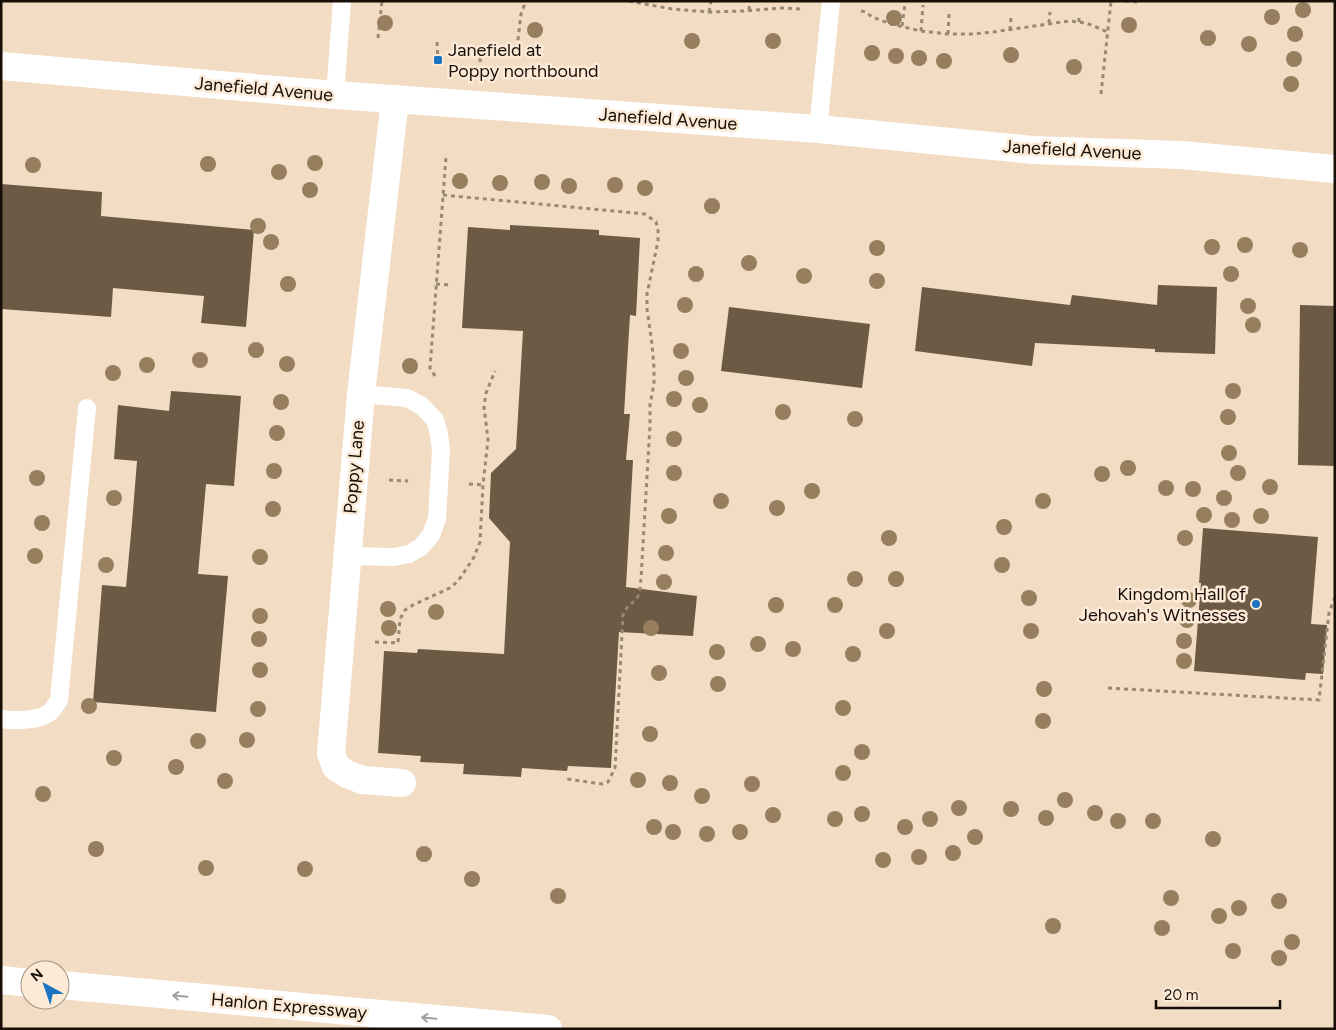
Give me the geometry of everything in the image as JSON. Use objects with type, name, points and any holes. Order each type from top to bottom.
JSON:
[{"type":"main road","name":"Janefield Avenue","points":[[1,66],[335,95],[818,129],[1033,150],[1181,155],[1335,169]]},
{"type":"main road","name":"Poppy Lane","points":[[395,99],[361,394],[331,754],[336,767],[347,774],[362,780],[402,783]]},
{"type":"main road","points":[[1,980],[20,981]]},
{"type":"main road","name":"Hanlon Expressway","points":[[70,986],[548,1029]]},
{"type":"lane","points":[[335,95],[342,1]]},
{"type":"lane","points":[[818,129],[830,8]]},
{"type":"lane","points":[[347,556],[394,557],[409,554],[431,534],[437,519],[441,450],[435,420],[422,406],[407,398],[361,394]]},
{"type":"lane","points":[[1,719],[16,721],[32,719],[48,713],[59,700],[87,408]]},
{"type":"path","points":[[378,38],[382,1]]},
{"type":"path","points":[[517,48],[521,14],[526,1]]},
{"type":"path","points":[[629,1],[661,7],[709,12],[782,8],[830,8],[849,16],[857,11],[866,12],[872,17],[891,24],[921,31],[948,34],[972,34],[1010,30],[1069,21],[1086,23],[1108,32]]},
{"type":"path","points":[[661,7],[662,1]]},
{"type":"path","points":[[709,12],[711,1]]},
{"type":"path","points":[[749,10],[750,1]]},
{"type":"path","points":[[782,1],[782,8]]},
{"type":"path","points":[[1101,94],[1111,1]]},
{"type":"path","points":[[1125,1],[1138,2]]},
{"type":"path","points":[[902,26],[905,4]]},
{"type":"path","points":[[921,31],[923,5]]},
{"type":"path","points":[[1049,24],[1050,12]]},
{"type":"path","points":[[948,34],[949,14]]},
{"type":"path","points":[[1079,15],[1079,22]]},
{"type":"path","points":[[1010,30],[1011,18]]},
{"type":"path","points":[[437,42],[438,60]]},
{"type":"path","points":[[480,46],[480,62]]},
{"type":"path","points":[[443,195],[645,214],[656,222],[658,229],[658,241],[647,294],[654,384],[650,404],[641,579],[637,598],[626,608],[623,621],[615,768],[608,782],[602,784],[567,779]]},
{"type":"path","points":[[436,284],[452,285]]},
{"type":"path","points":[[1108,688],[1319,700],[1329,613],[1335,597]]},
{"type":"building","points":[[1,184],[102,192],[101,216],[254,230],[246,327],[201,323],[204,296],[113,288],[111,317],[1,309]]},
{"type":"building","points":[[510,225],[599,230],[599,235],[640,238],[636,316],[630,315],[624,414],[630,414],[626,460],[633,460],[626,587],[697,596],[693,636],[619,632],[611,768],[568,766],[567,771],[522,768],[521,777],[463,774],[464,764],[420,762],[421,756],[378,753],[384,651],[417,653],[418,649],[504,654],[510,542],[489,518],[491,473],[516,449],[523,331],[462,328],[468,227],[510,230]]},
{"type":"building","points":[[1158,285],[1217,287],[1215,354],[1155,352],[1155,349],[1035,343],[1032,366],[915,351],[922,287],[1070,305],[1072,295],[1157,305]]},
{"type":"building","points":[[1300,305],[1335,306],[1335,466],[1298,465]]},
{"type":"building","points":[[729,307],[870,324],[862,388],[721,371]]},
{"type":"building","points":[[171,391],[241,396],[234,486],[206,484],[198,574],[228,576],[216,712],[93,702],[102,585],[126,587],[132,523],[137,461],[114,459],[118,405],[169,411]]},
{"type":"building","name":"Kingdom Hall of Jehovah's Witnesses","points":[[1203,528],[1318,537],[1311,624],[1327,625],[1323,674],[1306,673],[1305,680],[1194,671]]},
{"type":"place","name":"Janefield at Poppy northbound","points":[[438,60]]},
{"type":"place","name":"Kingdom Hall of Jehovah's Witnesses","points":[[1256,604]]}]
